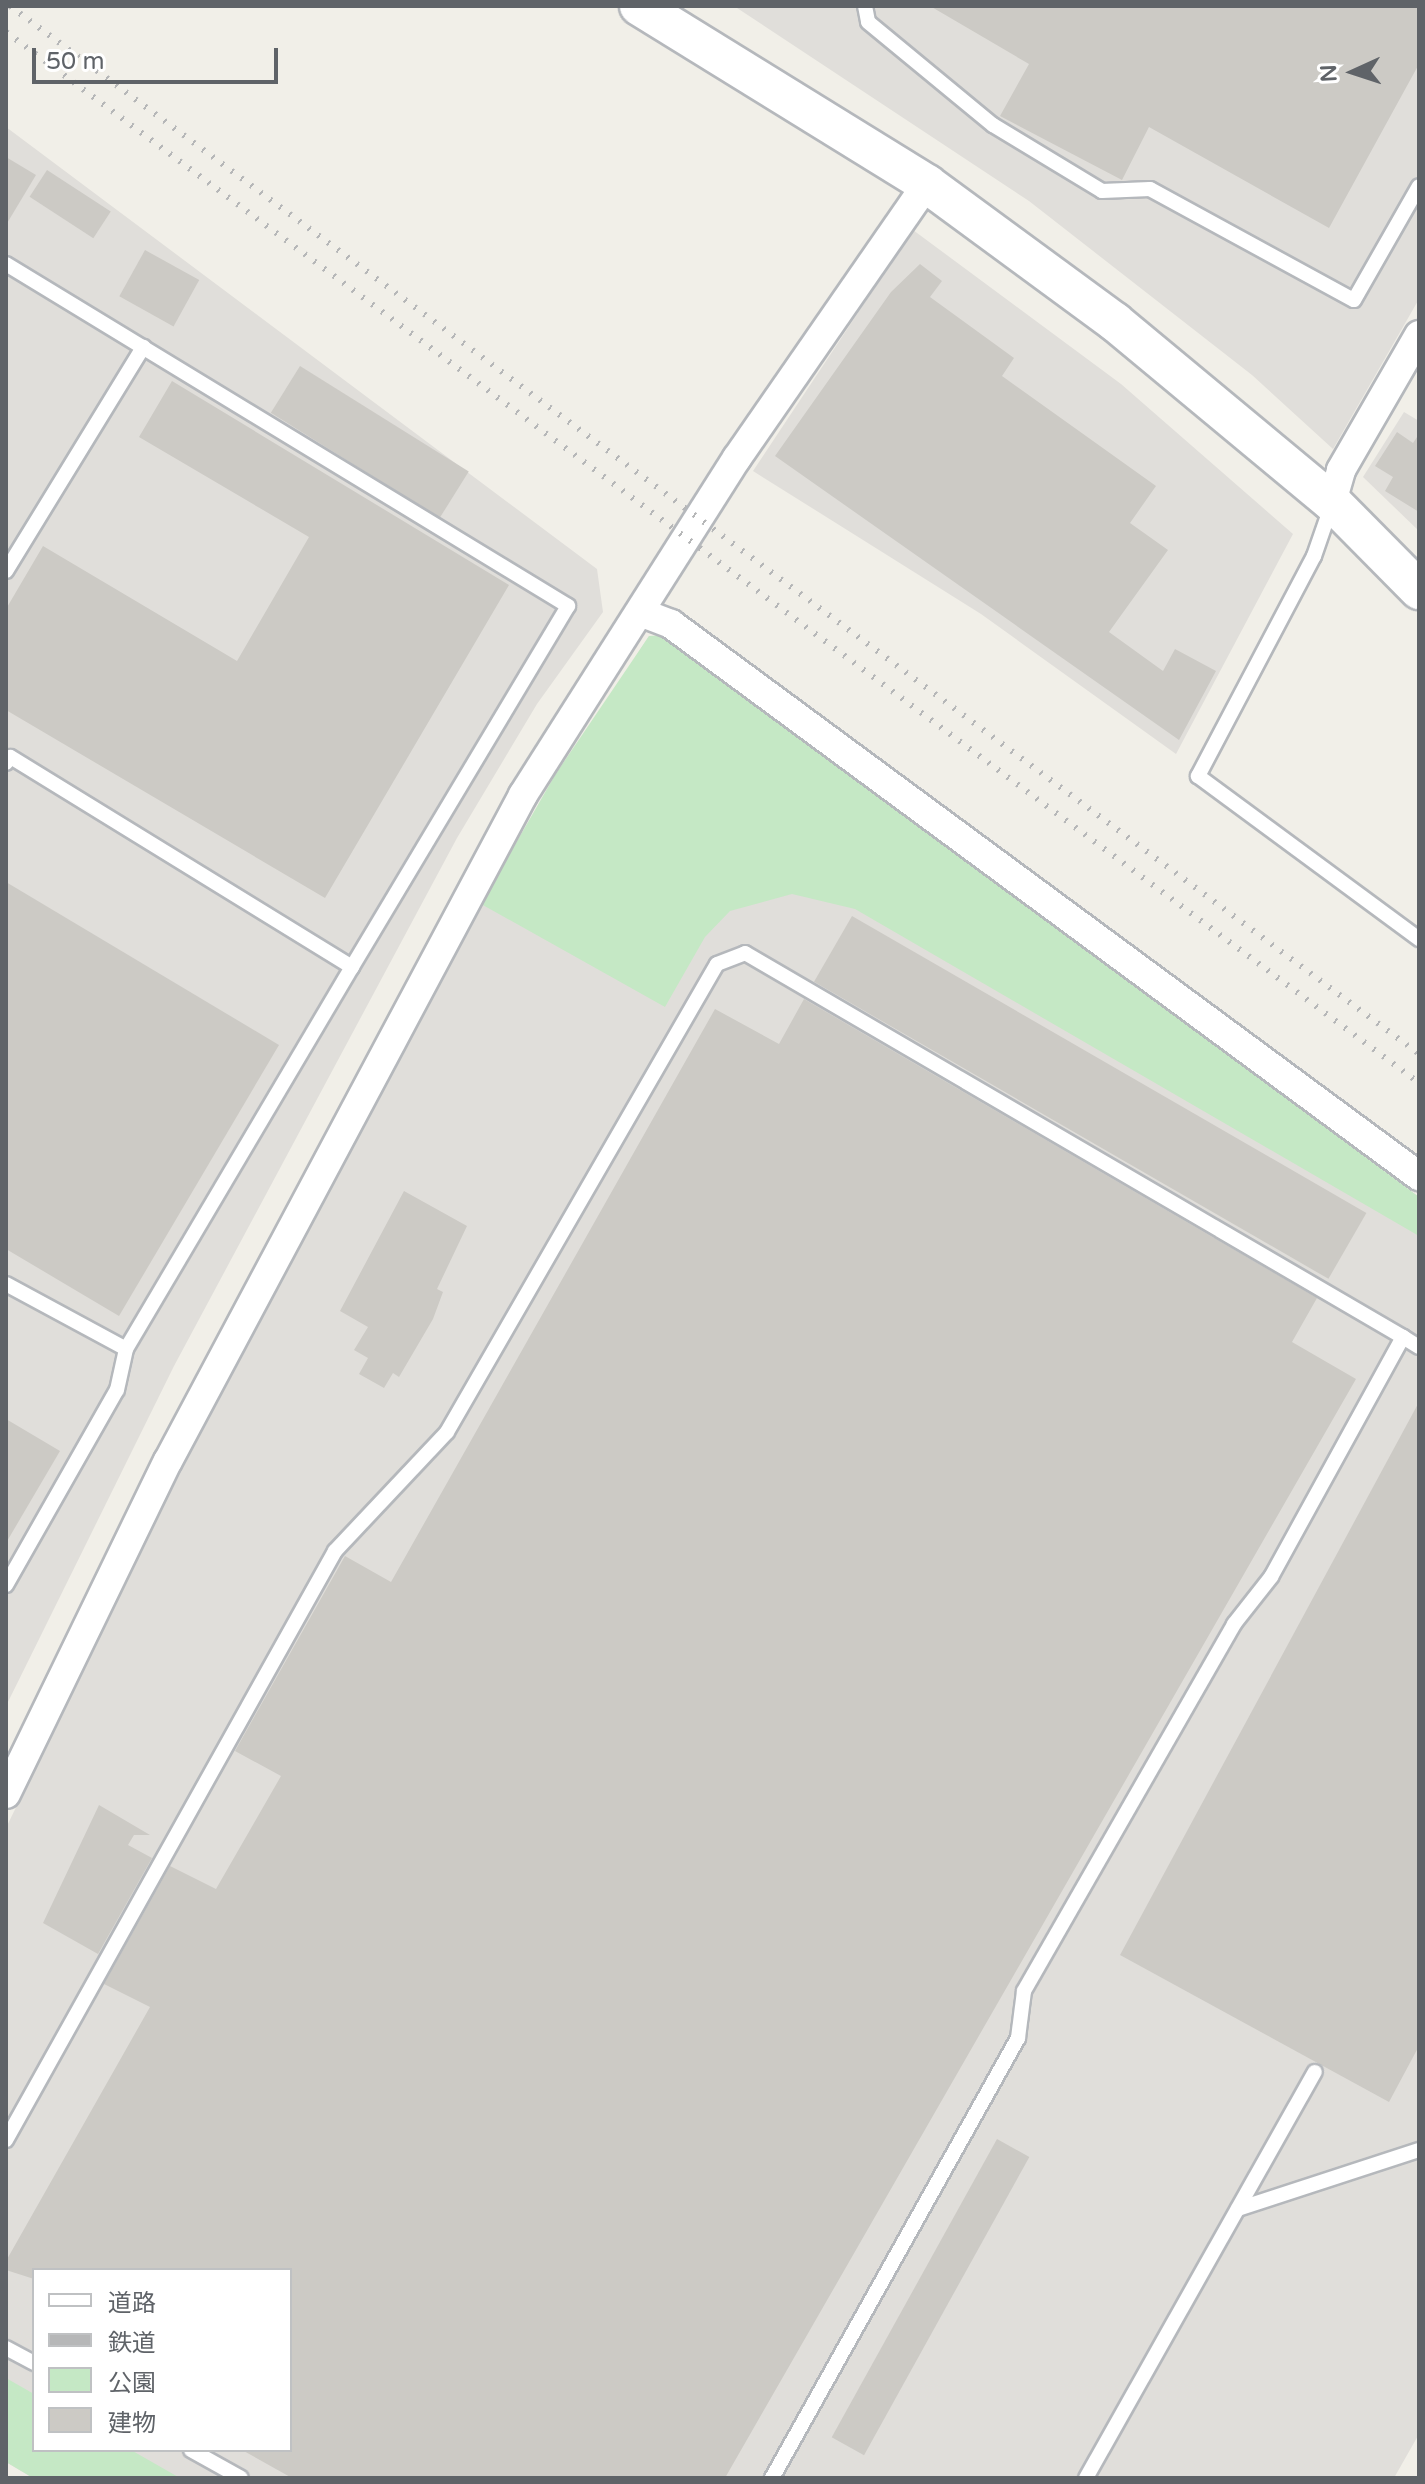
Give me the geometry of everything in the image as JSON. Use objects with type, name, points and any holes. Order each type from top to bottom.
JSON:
[{"type":"street","points":[[639,6],[927,184],[1115,322],[1332,502],[1419,590]]},
{"type":"street","points":[[6,1794],[375,1062],[523,795],[645,614],[737,458],[927,184]]},
{"type":"street","points":[[1332,502],[1341,470],[1419,335]]},
{"type":"street","points":[[645,614],[671,624],[1419,1176]]},
{"type":"lane","points":[[865,6],[868,22],[993,125],[1102,191],[1150,189],[1354,300],[1419,186]]},
{"type":"lane","points":[[6,264],[568,606],[126,1349],[117,1390],[6,1585]]},
{"type":"lane","points":[[6,571],[143,347]]},
{"type":"lane","points":[[1332,502],[1314,556],[1198,776],[1419,939]]},
{"type":"lane","points":[[7,758],[352,967]]},
{"type":"lane","points":[[6,2140],[335,1551],[447,1432],[717,964],[745,953],[1419,1347]]},
{"type":"lane","points":[[6,1284],[126,1349]]},
{"type":"lane","points":[[772,2478],[1018,2038],[1024,1991],[1403,1337]]},
{"type":"lane","points":[[1086,2478],[1315,2072]]},
{"type":"lane","points":[[1238,2209],[1419,2150]]},
{"type":"lane","points":[[6,2348],[32,2362]]},
{"type":"lane","points":[[195,2452],[241,2478]]},
{"type":"shaded area","points":[[734,6],[1419,6],[1419,299],[1333,449],[1252,375],[1029,201]]},
{"type":"shaded area","points":[[6,127],[597,569],[603,612],[537,704],[457,838],[174,1366],[6,1706]]},
{"type":"shaded area","points":[[913,230],[1121,384],[1293,534],[1176,754],[981,614],[753,471]]},
{"type":"shaded area","points":[[1404,412],[1419,421],[1419,531],[1363,477]]},
{"type":"shaded area","points":[[649,636],[1419,1197],[1419,2434],[1394,2478],[33,2478],[6,2462],[6,1828],[208,1410],[507,856]]},
{"type":"green space","points":[[665,635],[1419,1197],[1419,1236],[855,909],[792,894],[730,911],[705,937],[665,1007],[481,904],[555,775],[649,636]]},
{"type":"green space","points":[[6,2378],[32,2393],[32,2452],[134,2452],[180,2478],[33,2478],[6,2462]]},
{"type":"building","points":[[930,6],[1419,6],[1419,64],[1329,228],[1149,127],[1122,180],[1000,116],[1029,64]]},
{"type":"building","points":[[6,157],[36,175],[6,225]]},
{"type":"building","points":[[47,170],[111,211],[93,238],[30,197]]},
{"type":"building","points":[[145,250],[199,280],[174,326],[119,296]]},
{"type":"building","points":[[920,264],[942,281],[930,297],[1014,358],[1002,376],[1156,486],[1130,523],[1168,550],[1109,632],[1163,671],[1175,649],[1216,671],[1179,740],[775,456],[891,292]]},
{"type":"building","points":[[300,366],[469,471],[440,518],[271,413]]},
{"type":"building","points":[[172,381],[509,585],[325,898],[6,710],[6,609],[43,546],[237,661],[309,537],[139,437]]},
{"type":"building","points":[[1397,432],[1413,443],[1419,434],[1419,512],[1385,491],[1393,477],[1375,466]]},
{"type":"building","points":[[6,882],[279,1045],[119,1316],[6,1249]]},
{"type":"building","points":[[852,916],[1366,1213],[1328,1279],[814,982]]},
{"type":"building","points":[[804,999],[1317,1298],[1292,1342],[1356,1379],[725,2478],[292,2478],[246,2452],[292,2452],[292,2268],[32,2268],[32,2278],[6,2270],[6,2261],[150,2007],[104,1984],[170,1866],[216,1889],[281,1776],[235,1751],[345,1556],[391,1582],[715,1009],[779,1044]]},
{"type":"building","points":[[404,1191],[467,1226],[437,1289],[443,1292],[433,1319],[399,1377],[393,1373],[384,1388],[359,1374],[368,1358],[354,1350],[368,1327],[340,1311]]},
{"type":"building","points":[[1419,1402],[1419,2046],[1389,2102],[1120,1955]]},
{"type":"building","points":[[6,1419],[60,1451],[6,1543]]},
{"type":"building","points":[[99,1805],[150,1835],[134,1835],[128,1845],[152,1858],[98,1954],[43,1923]]},
{"type":"building","points":[[997,2139],[1029,2157],[864,2455],[832,2437]]},
{"type":"railway","points":[[10,6],[1419,1054]]},
{"type":"railway","points":[[6,32],[1419,1083]]}]
